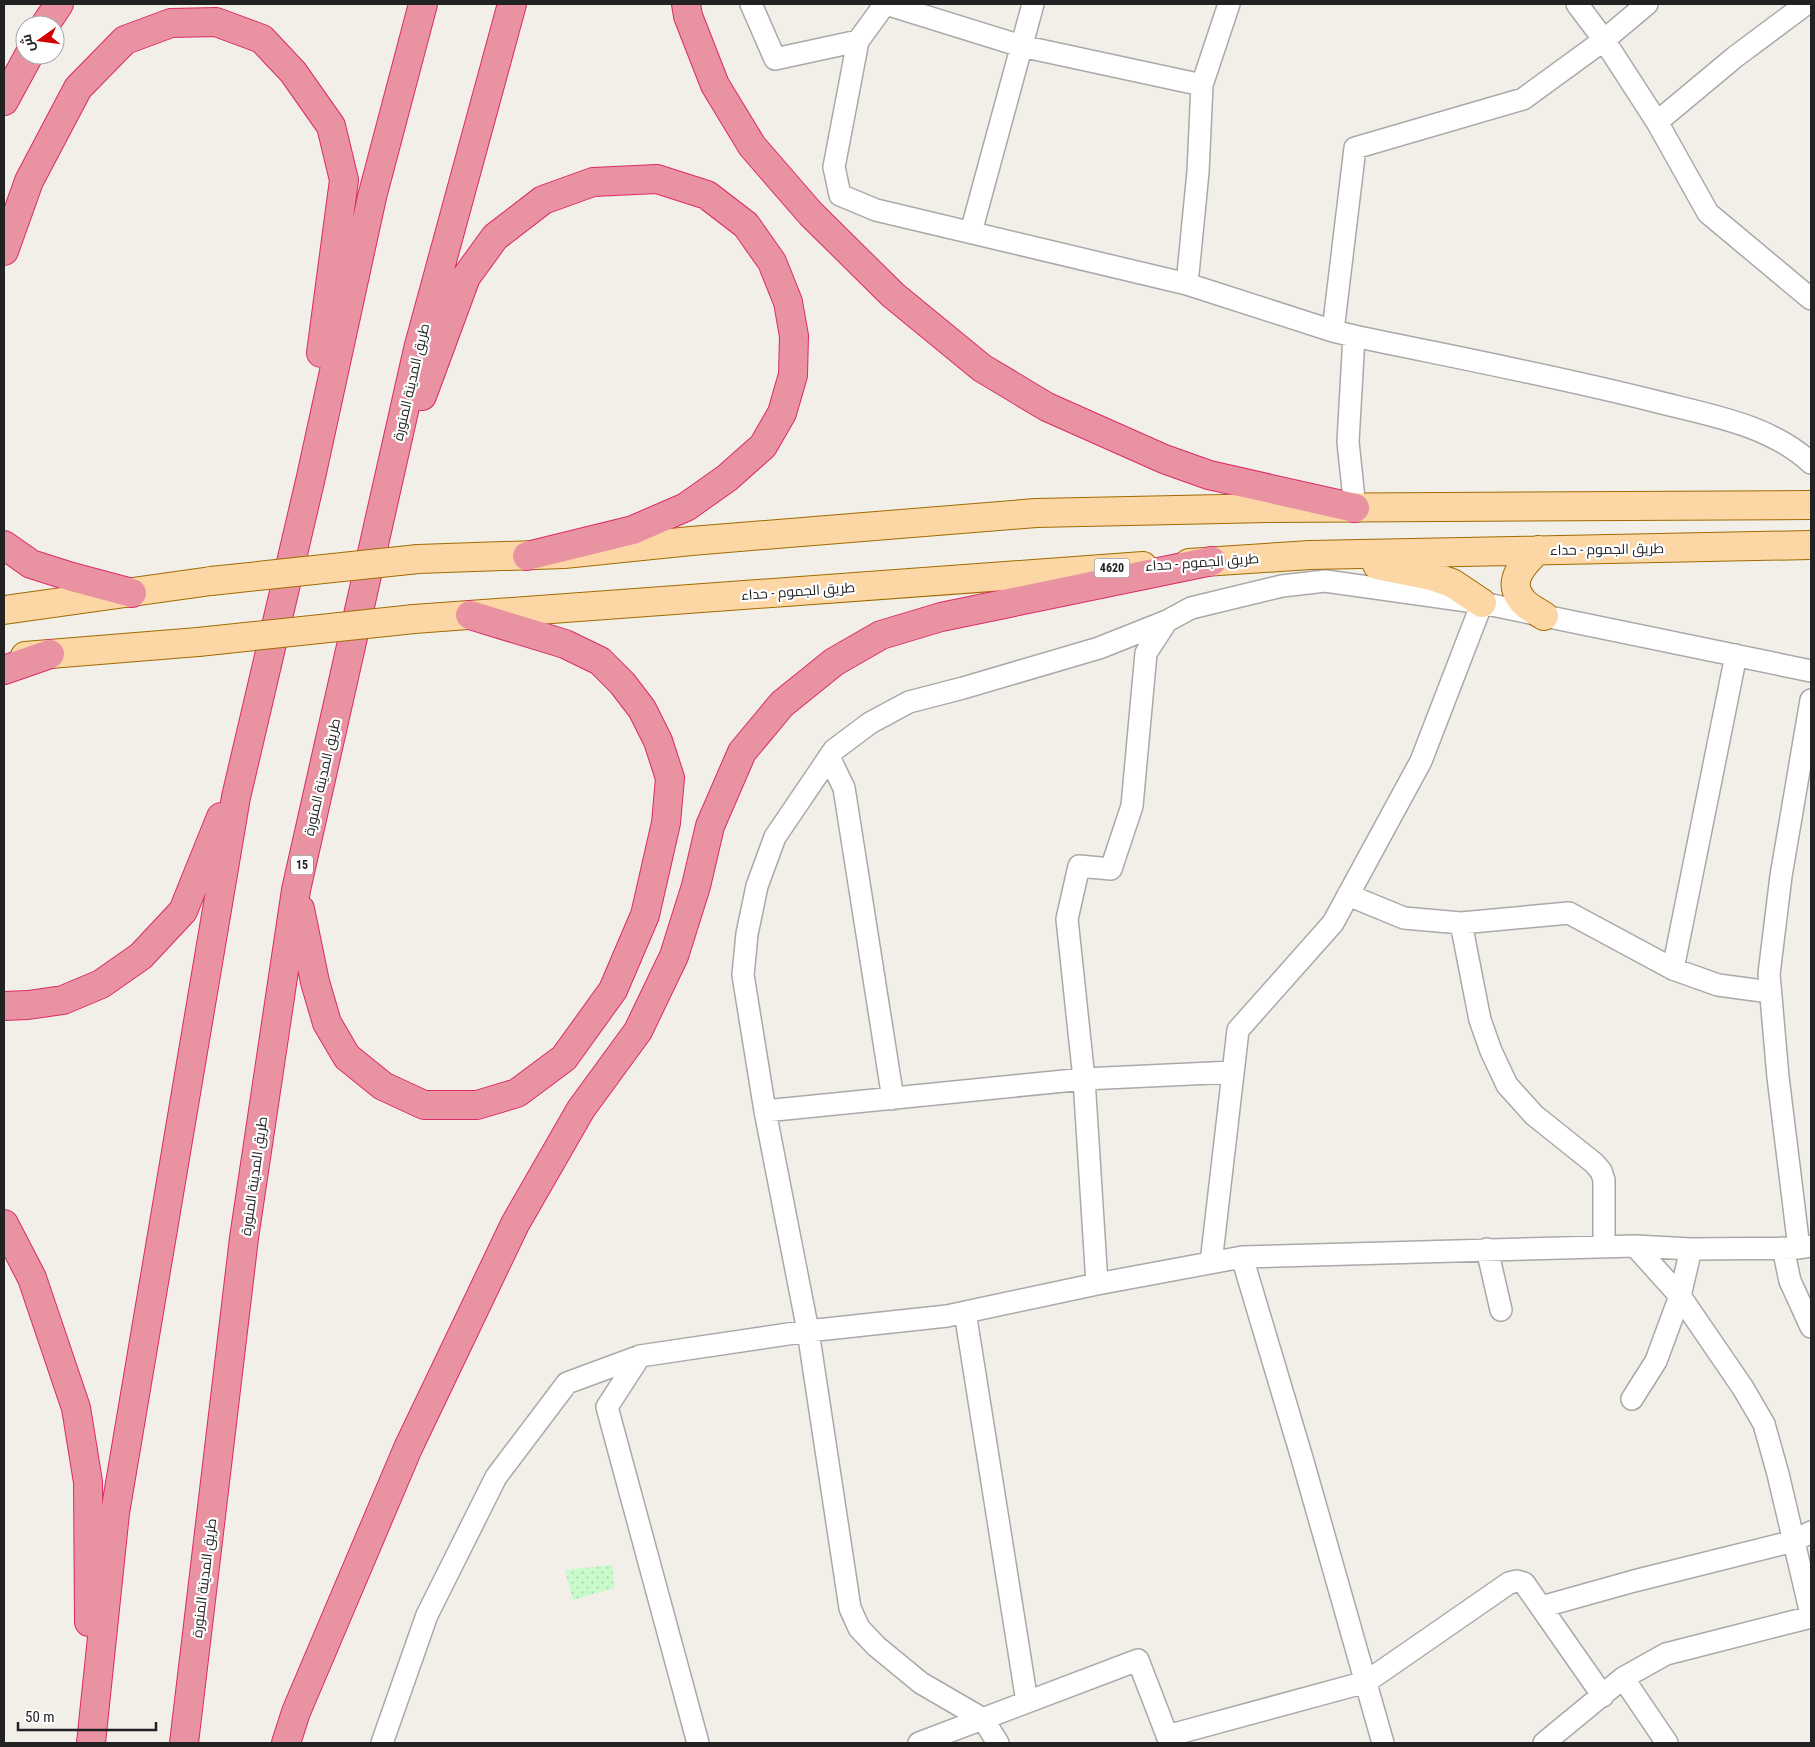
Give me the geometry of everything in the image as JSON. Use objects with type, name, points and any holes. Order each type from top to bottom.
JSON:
[{"type":"highway","points":[[52,15],[59,4]]},
{"type":"highway","points":[[90,1743],[115,1513],[235,807],[297,538],[372,197],[423,4]]},
{"type":"highway","name":"طريق المدينة المنورة","points":[[184,1743],[244,1238],[296,890],[418,349],[512,4]]},
{"type":"highway","points":[[686,4],[688,16],[715,85],[752,146],[811,214],[893,295],[982,368],[1047,407],[1164,459],[1217,477],[1355,508]]},
{"type":"highway","points":[[4,252],[29,180],[78,88],[125,40],[171,23],[216,22],[262,39],[293,72],[332,126],[344,180],[297,538]]},
{"type":"highway","points":[[4,101],[24,65]]},
{"type":"highway","points":[[386,493],[466,278],[495,237],[543,200],[594,182],[657,179],[707,194],[746,226],[772,262],[788,302],[794,336],[793,375],[782,413],[764,446],[727,478],[686,506],[633,530],[527,556]]},
{"type":"highway","points":[[4,545],[31,564],[132,593]]},
{"type":"highway","points":[[286,1743],[296,1712],[408,1448],[514,1224],[581,1109],[638,1032],[674,956],[696,886],[710,826],[742,752],[782,704],[834,662],[881,635],[940,617],[1212,561]]},
{"type":"highway","points":[[296,890],[315,982],[327,1023],[347,1056],[383,1086],[424,1105],[477,1105],[517,1093],[564,1058],[613,990],[645,915],[666,823],[670,778],[658,741],[642,709],[622,683],[600,661],[565,644],[470,615]]},
{"type":"highway","points":[[4,670],[50,654]]},
{"type":"highway","points":[[4,1006],[63,1000],[101,984],[141,956],[183,911],[210,848],[251,736]]},
{"type":"highway","points":[[4,1224],[32,1278],[76,1408],[88,1482],[90,1743]]},
{"type":"main road","points":[[4,610],[211,581],[418,559],[564,554],[691,541],[1036,513],[1269,508],[1811,505]]},
{"type":"main road","name":"طريق الجموم - حداء","points":[[4,658],[198,642],[414,619],[1212,561],[1329,554],[1811,545]]},
{"type":"main road","points":[[1538,550],[1524,563],[1520,570],[1516,588],[1522,601],[1544,616]]},
{"type":"main road","points":[[1329,554],[1452,582],[1482,603]]},
{"type":"street","points":[[750,4],[775,59],[858,41]]},
{"type":"street","points":[[1202,85],[1021,46],[886,4],[858,41],[834,167],[840,194],[876,210],[1187,284],[1333,331],[1594,386],[1739,423],[1776,438],[1798,450],[1811,463]]},
{"type":"street","points":[[971,232],[1034,4]]},
{"type":"street","points":[[1187,284],[1198,172],[1202,85],[1228,4]]},
{"type":"street","points":[[1577,4],[1604,40],[1657,122],[1708,213],[1811,299]]},
{"type":"street","points":[[1333,331],[1355,148],[1523,99],[1604,40],[1648,4]]},
{"type":"street","points":[[1657,122],[1735,57],[1806,4]]},
{"type":"street","points":[[1354,336],[1348,442],[1355,508]]},
{"type":"street","points":[[998,1743],[983,1719],[921,1683],[876,1646],[859,1628],[850,1608],[808,1331],[765,1112],[742,975],[756,886],[775,837],[834,750],[870,723],[909,702],[1099,648],[1167,621],[1190,608],[1282,586],[1324,581],[1482,603],[1811,671]]},
{"type":"street","points":[[1211,1263],[1238,1030],[1333,923],[1421,761],[1482,603]]},
{"type":"street","points":[[1097,1284],[1084,1079],[1067,919],[1080,866],[1111,869],[1132,806],[1146,653],[1167,621]]},
{"type":"street","points":[[1673,969],[1736,655]]},
{"type":"street","points":[[1811,700],[1781,876],[1769,974],[1778,1077],[1798,1247],[1790,1281],[1811,1327]]},
{"type":"street","points":[[829,757],[844,788],[893,1098]]},
{"type":"street","points":[[1348,895],[1404,918],[1460,923],[1569,913],[1673,969],[1718,985],[1770,992]]},
{"type":"street","points":[[1460,923],[1480,1020],[1491,1051],[1507,1085],[1534,1115],[1594,1163],[1601,1171],[1604,1180],[1604,1246]]},
{"type":"street","points":[[765,1112],[1084,1079],[1233,1072]]},
{"type":"street","points":[[382,1743],[428,1615],[496,1477],[568,1383],[640,1356],[808,1331],[947,1316],[1097,1284],[1242,1257],[1604,1246],[1691,1250],[1798,1247]]},
{"type":"street","points":[[1544,1743],[1623,1678],[1666,1654],[1811,1615],[1803,1536],[1764,1424],[1680,1296],[1634,1246]]},
{"type":"street","points":[[1487,1249],[1501,1310]]},
{"type":"street","points":[[1632,1399],[1656,1361],[1680,1296],[1691,1250]]},
{"type":"street","points":[[1242,1257],[1302,1458],[1383,1743]]},
{"type":"street","points":[[965,1312],[1027,1702]]},
{"type":"street","points":[[640,1356],[607,1408],[698,1743]]},
{"type":"street","points":[[1542,1607],[1803,1536]]},
{"type":"street","points":[[919,1743],[1138,1660],[1168,1740],[1366,1682],[1509,1583],[1517,1581],[1524,1582],[1603,1696]]},
{"type":"street","points":[[1623,1678],[1667,1743]]},
{"type":"green space","points":[[612,1565],[614,1588],[573,1600],[565,1570]]}]
